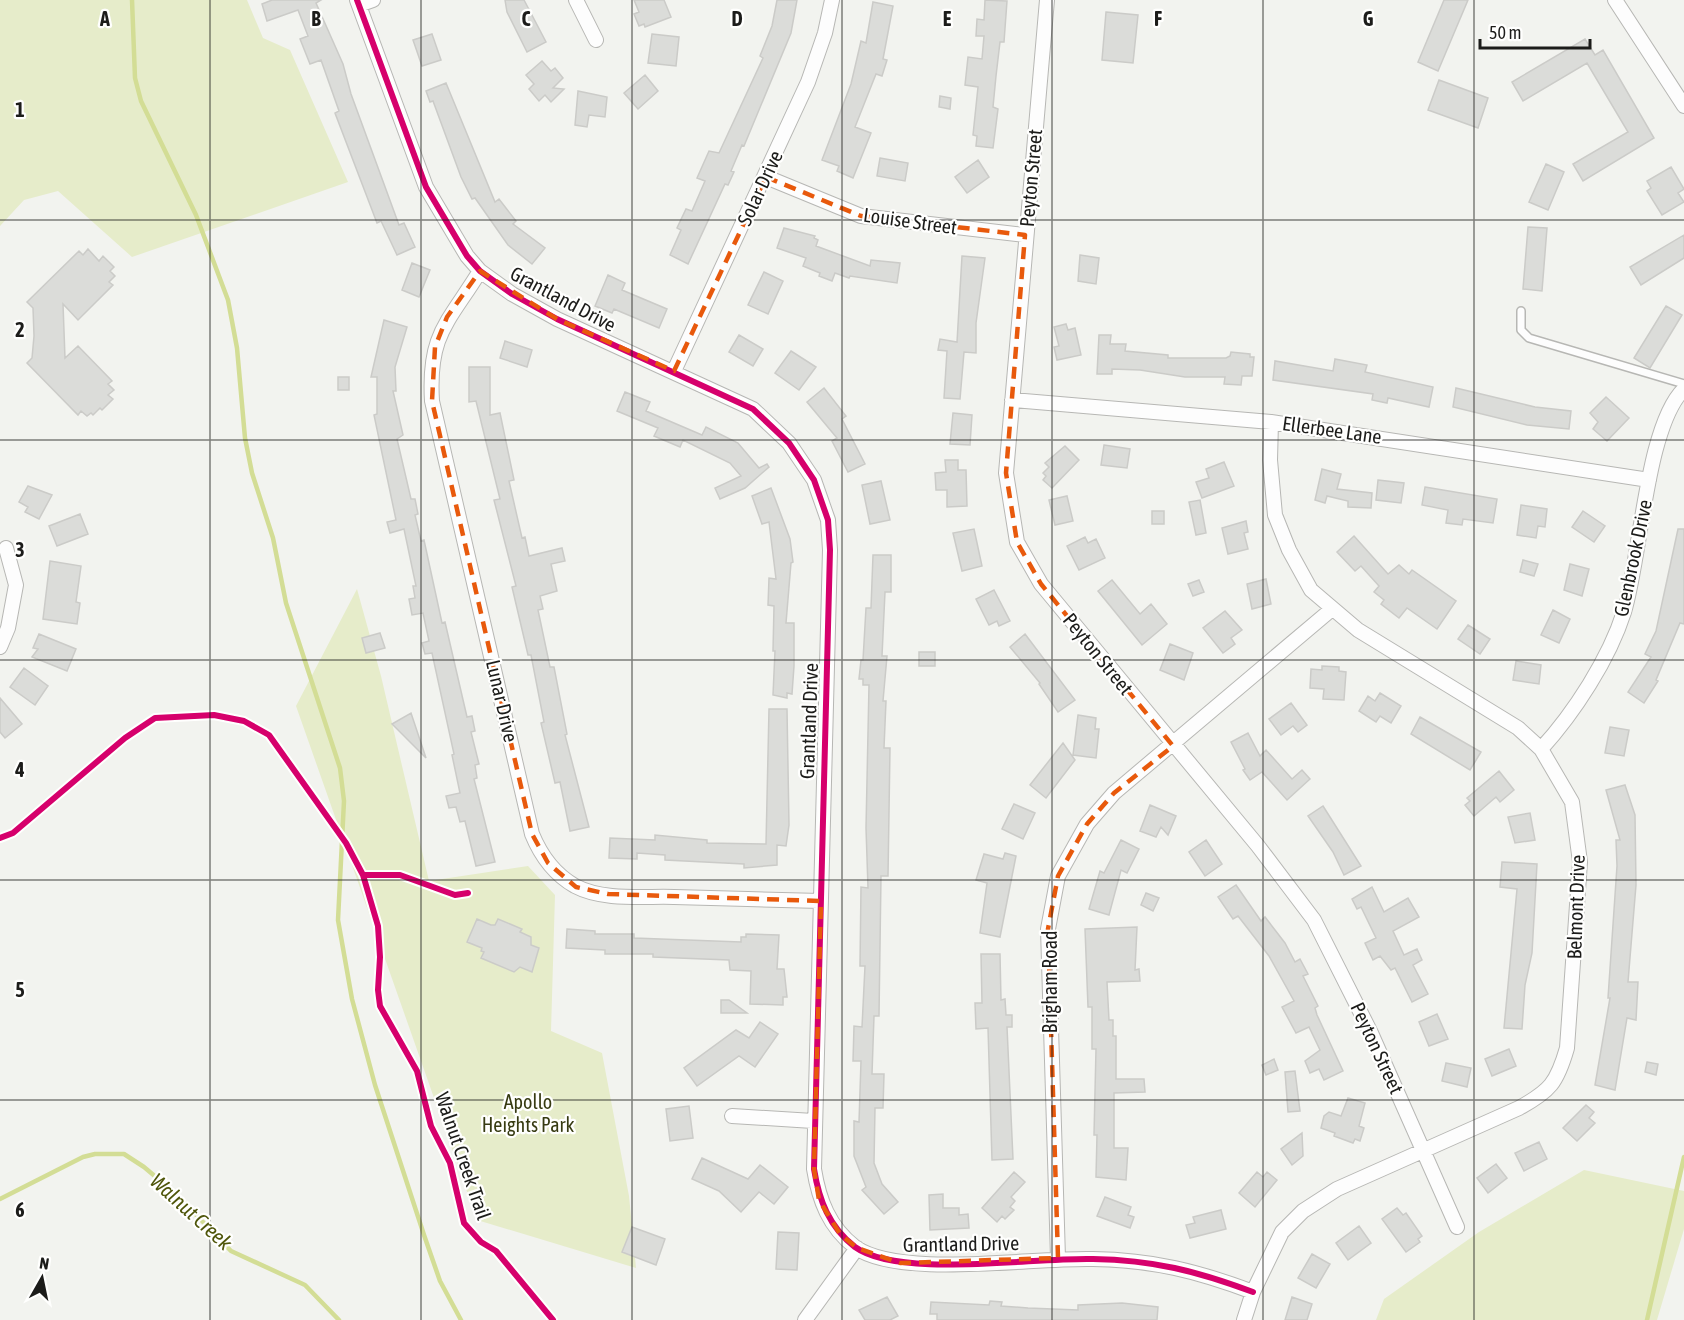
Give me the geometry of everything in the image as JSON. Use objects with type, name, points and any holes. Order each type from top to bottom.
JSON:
[{"type":"street","points":[[358,3],[373,0]]},
{"type":"street","points":[[576,0],[596,40]]},
{"type":"street","name":"Solar Drive","points":[[674,371],[766,177],[808,82],[825,33],[832,0]]},
{"type":"street","name":"Peyton Street","points":[[1047,0],[1006,473],[1017,542],[1041,584],[1258,846],[1314,920],[1371,1033],[1458,1227]]},
{"type":"street","points":[[1615,0],[1684,106]]},
{"type":"street","name":"Grantland Drive","points":[[358,3],[426,186],[447,225],[480,271],[512,294],[557,319],[753,409],[789,443],[814,480],[828,520],[830,550],[813,1121],[814,1169],[819,1200],[840,1234],[857,1248],[900,1263],[937,1265],[1058,1258],[1150,1263],[1200,1272],[1252,1292]]},
{"type":"street","name":"Louise Street","points":[[766,177],[861,216],[1025,235]]},
{"type":"street","name":"Lunar Drive","points":[[480,271],[447,317],[435,347],[431,377],[432,401],[532,834],[538,849],[562,877],[576,887],[591,891],[821,902]]},
{"type":"street","name":"Glenbrook Drive","points":[[1541,749],[1566,722],[1603,658],[1623,614],[1638,556],[1649,480],[1664,421],[1684,389]]},
{"type":"street","name":"Ellerbee Lane","points":[[1012,400],[1271,422],[1649,480]]},
{"type":"street","name":"Belmont Drive","points":[[1244,1320],[1252,1292],[1282,1232],[1303,1211],[1337,1189],[1545,1094],[1559,1074],[1567,1048],[1580,862],[1572,801],[1541,749],[1518,728],[1490,709],[1358,630],[1311,590],[1289,550],[1275,515],[1270,460],[1271,422]]},
{"type":"street","points":[[0,647],[11,618],[16,585],[6,548]]},
{"type":"street","name":"Brigham Road","points":[[1058,1258],[1048,929],[1058,876],[1088,824],[1107,801],[1332,609]]},
{"type":"street","points":[[732,1116],[813,1121]]},
{"type":"street","points":[[805,1320],[857,1248]]},
{"type":"lane","points":[[1521,311],[1521,330],[1529,338],[1684,384]]},
{"type":"highlighted area","points":[[766,177],[861,216],[1025,235],[1006,473],[1017,542],[1041,584],[1173,746],[1114,793],[1087,824],[1058,876],[1048,929],[1058,1258],[900,1263],[857,1248],[840,1234],[819,1200],[814,1169],[821,901],[608,894],[576,887],[548,863],[532,834],[432,401],[435,347],[447,317],[480,271],[557,319],[674,371]]},
{"type":"green space","points":[[0,0],[247,0],[263,38],[290,50],[348,182],[132,257],[58,191],[24,200],[0,226]]},
{"type":"green space","name":"Apollo Heights Park","points":[[357,589],[381,676],[429,881],[528,866],[555,895],[551,1031],[602,1053],[629,1196],[636,1268],[477,1220],[296,706]]},
{"type":"green space","points":[[1584,1170],[1684,1191],[1684,1229],[1657,1320],[1376,1320],[1384,1299],[1479,1232]]},
{"type":"building","points":[[272,0],[321,0],[316,3],[343,64],[351,94],[399,225],[404,223],[415,247],[397,255],[381,221],[377,223],[335,113],[339,111],[321,60],[310,64],[300,39],[308,36],[298,10],[267,21],[262,4]]},
{"type":"building","points":[[505,0],[524,0],[546,42],[527,52],[507,12]]},
{"type":"building","points":[[634,0],[664,0],[671,17],[645,27],[644,24],[639,26],[634,14],[639,12]]},
{"type":"building","points":[[777,0],[797,0],[791,33],[744,146],[742,145],[731,171],[734,172],[728,185],[725,184],[688,264],[670,255],[681,230],[677,228],[686,209],[692,211],[705,181],[697,178],[709,151],[719,153],[763,58],[760,56],[772,26]]},
{"type":"building","points":[[985,0],[1007,1],[1004,42],[1000,42],[993,107],[998,109],[993,148],[976,146],[977,136],[973,135],[978,87],[965,85],[968,57],[982,59],[984,36],[976,36],[977,19],[984,20]]},
{"type":"building","points":[[1444,0],[1468,0],[1438,71],[1418,62]]},
{"type":"building","points":[[873,2],[893,6],[883,59],[887,60],[882,76],[876,74],[855,127],[871,133],[853,178],[837,171],[839,166],[822,160],[851,84],[861,41],[866,43]]},
{"type":"building","points":[[1106,12],[1138,15],[1133,63],[1102,60]]},
{"type":"building","points":[[432,34],[441,60],[422,66],[413,40]]},
{"type":"building","points":[[652,34],[679,37],[676,66],[648,63]]},
{"type":"building","points":[[1585,39],[1595,55],[1603,50],[1654,138],[1583,181],[1573,164],[1628,132],[1587,63],[1523,101],[1512,82]]},
{"type":"building","points":[[542,61],[551,71],[555,68],[563,78],[553,88],[564,89],[551,102],[545,95],[539,101],[529,89],[534,84],[526,75]]},
{"type":"building","points":[[645,75],[658,91],[638,109],[624,93]]},
{"type":"building","points":[[1439,80],[1488,98],[1478,128],[1428,110]]},
{"type":"building","points":[[446,83],[495,202],[499,199],[516,221],[513,224],[545,248],[532,264],[508,245],[475,198],[472,199],[461,177],[433,101],[430,102],[426,91]]},
{"type":"building","points":[[578,91],[607,97],[605,117],[589,115],[587,127],[575,125]]},
{"type":"building","points":[[940,96],[951,98],[950,109],[939,107]]},
{"type":"building","points":[[880,158],[908,163],[905,181],[877,176]]},
{"type":"building","points":[[978,160],[989,177],[967,193],[955,177]]},
{"type":"building","points":[[1546,164],[1564,172],[1548,210],[1529,202]]},
{"type":"building","points":[[1671,167],[1684,189],[1678,193],[1684,202],[1662,215],[1647,191],[1651,188],[1647,181]]},
{"type":"building","points":[[1528,227],[1547,228],[1542,291],[1523,289]]},
{"type":"building","points":[[784,228],[815,236],[814,238],[818,240],[816,246],[870,266],[871,260],[900,263],[897,283],[850,276],[849,278],[835,273],[832,281],[819,276],[820,273],[803,266],[806,258],[777,248]]},
{"type":"building","points":[[1684,235],[1684,258],[1641,285],[1630,267]]},
{"type":"building","points":[[88,249],[99,261],[103,256],[114,267],[110,271],[115,276],[109,282],[113,285],[78,320],[63,304],[65,358],[78,346],[112,381],[108,384],[114,390],[108,395],[113,399],[102,410],[100,408],[93,415],[91,413],[87,416],[81,411],[78,415],[27,363],[32,358],[34,336],[33,308],[27,302],[79,251],[83,255]]},
{"type":"building","points":[[1080,255],[1099,258],[1096,284],[1078,281]]},
{"type":"building","points":[[962,256],[985,258],[976,323],[976,353],[964,352],[960,399],[944,398],[947,351],[938,350],[940,339],[957,342]]},
{"type":"building","points":[[412,263],[430,270],[419,297],[402,290]]},
{"type":"building","points":[[764,272],[783,281],[768,314],[748,305]]},
{"type":"building","points":[[608,275],[625,283],[622,290],[667,309],[659,328],[614,309],[612,313],[595,306]]},
{"type":"building","points":[[1666,306],[1682,315],[1650,368],[1634,358]]},
{"type":"building","points":[[384,320],[407,327],[395,367],[396,391],[393,391],[403,435],[397,439],[411,499],[415,499],[418,514],[415,515],[421,541],[424,540],[442,623],[445,622],[467,717],[472,716],[475,731],[471,732],[479,764],[475,765],[477,778],[474,779],[495,862],[476,866],[465,821],[460,822],[456,807],[449,808],[446,796],[460,793],[452,755],[454,754],[432,653],[425,654],[422,643],[429,641],[423,613],[412,615],[409,599],[415,598],[413,586],[416,586],[404,529],[390,533],[387,522],[396,520],[374,415],[377,414],[377,377],[371,377]]},
{"type":"building","points":[[1066,324],[1068,330],[1075,328],[1081,355],[1057,360],[1054,347],[1059,346],[1054,327]]},
{"type":"building","points":[[739,335],[763,349],[753,366],[729,352]]},
{"type":"building","points":[[1099,335],[1111,335],[1110,344],[1126,344],[1125,351],[1168,355],[1168,358],[1226,358],[1231,352],[1250,354],[1250,357],[1254,357],[1252,376],[1242,376],[1241,385],[1224,384],[1225,377],[1185,377],[1140,370],[1112,369],[1112,374],[1097,374]]},
{"type":"building","points":[[505,341],[532,350],[527,367],[500,358]]},
{"type":"building","points":[[791,351],[816,367],[799,390],[775,373]]},
{"type":"building","points":[[1335,359],[1367,365],[1365,372],[1433,387],[1429,407],[1388,398],[1387,403],[1372,400],[1373,394],[1273,380],[1275,361],[1333,371]]},
{"type":"building","points":[[469,367],[490,367],[490,415],[500,413],[514,480],[509,481],[522,538],[525,537],[529,556],[562,548],[565,561],[551,564],[557,591],[540,596],[543,609],[538,610],[550,667],[554,667],[567,734],[565,735],[589,827],[570,831],[560,782],[555,783],[541,723],[544,722],[531,655],[528,655],[512,587],[516,586],[494,500],[500,499],[476,401],[469,402]]},
{"type":"building","points":[[338,377],[349,377],[349,390],[338,390]]},
{"type":"building","points":[[824,388],[846,416],[842,419],[865,464],[848,472],[832,441],[837,438],[807,402]]},
{"type":"building","points":[[1456,388],[1535,407],[1571,411],[1569,429],[1527,425],[1453,407]]},
{"type":"building","points":[[625,392],[650,402],[646,411],[702,435],[706,427],[738,443],[759,468],[767,464],[769,467],[745,488],[720,499],[715,488],[741,476],[730,463],[683,440],[680,447],[654,436],[658,428],[617,411]]},
{"type":"building","points":[[1606,397],[1629,418],[1607,441],[1593,429],[1598,422],[1590,413]]},
{"type":"building","points":[[953,413],[972,415],[970,445],[950,444]]},
{"type":"building","points":[[1104,445],[1130,449],[1127,468],[1101,465]]},
{"type":"building","points":[[1065,446],[1079,460],[1052,488],[1043,480],[1046,476],[1043,473],[1049,467],[1045,463]]},
{"type":"building","points":[[945,460],[958,460],[958,470],[966,470],[967,506],[947,507],[947,490],[936,490],[935,473],[946,472]]},
{"type":"building","points":[[1224,462],[1234,486],[1202,498],[1196,482],[1209,478],[1206,469]]},
{"type":"building","points":[[1322,469],[1341,474],[1337,489],[1372,493],[1371,508],[1348,507],[1348,501],[1327,496],[1325,503],[1315,500]]},
{"type":"building","points":[[1378,480],[1404,483],[1401,503],[1376,500]]},
{"type":"building","points":[[881,481],[890,520],[870,524],[862,485]]},
{"type":"building","points":[[28,486],[52,495],[39,519],[25,512],[28,507],[19,502]]},
{"type":"building","points":[[1425,487],[1497,499],[1493,523],[1463,519],[1462,525],[1446,523],[1448,510],[1422,505]]},
{"type":"building","points":[[771,488],[790,539],[793,562],[791,563],[786,623],[794,623],[794,666],[792,694],[787,693],[787,698],[773,695],[774,606],[768,605],[769,578],[776,579],[769,522],[762,524],[752,496]]},
{"type":"building","points":[[1067,496],[1073,521],[1055,525],[1049,500]]},
{"type":"building","points":[[1200,500],[1206,533],[1196,535],[1189,502]]},
{"type":"building","points":[[1521,505],[1547,509],[1545,527],[1538,526],[1536,538],[1517,535]]},
{"type":"building","points":[[1152,511],[1164,511],[1164,524],[1152,524]]},
{"type":"building","points":[[1583,511],[1605,526],[1594,542],[1572,527]]},
{"type":"building","points":[[80,514],[88,534],[57,546],[49,526]]},
{"type":"building","points":[[1246,521],[1248,532],[1244,533],[1248,549],[1228,554],[1222,528]]},
{"type":"building","points":[[974,529],[982,566],[962,571],[953,533]]},
{"type":"building","points":[[1678,529],[1684,529],[1684,624],[1680,623],[1656,680],[1658,681],[1644,703],[1628,692],[1651,657],[1645,654],[1656,631]]},
{"type":"building","points":[[1354,536],[1388,574],[1399,565],[1409,574],[1412,570],[1456,601],[1437,629],[1407,608],[1399,618],[1381,604],[1384,600],[1374,592],[1379,586],[1361,566],[1355,571],[1337,552]]},
{"type":"building","points":[[1085,537],[1088,543],[1096,539],[1105,558],[1079,570],[1067,546]]},
{"type":"building","points":[[873,555],[891,555],[891,592],[885,592],[882,656],[887,656],[883,701],[886,701],[884,748],[890,748],[888,876],[881,876],[879,1016],[874,1016],[872,1074],[884,1074],[883,1108],[875,1108],[874,1163],[882,1184],[898,1202],[884,1214],[862,1190],[866,1187],[854,1156],[854,1121],[859,1122],[861,1061],[853,1061],[854,1026],[862,1027],[865,966],[860,966],[861,887],[868,888],[866,828],[869,685],[863,685],[863,679],[859,679],[861,660],[863,660],[866,608],[871,608]]},
{"type":"building","points":[[1523,560],[1538,564],[1534,576],[1520,572]]},
{"type":"building","points":[[50,561],[81,566],[76,602],[80,603],[77,624],[43,619]]},
{"type":"building","points":[[1570,564],[1589,569],[1582,596],[1564,590]]},
{"type":"building","points":[[1266,579],[1271,604],[1252,609],[1247,584]]},
{"type":"building","points":[[1112,580],[1140,614],[1151,604],[1167,624],[1142,645],[1098,591]]},
{"type":"building","points":[[1199,580],[1204,592],[1193,596],[1188,584]]},
{"type":"building","points":[[994,590],[1010,621],[999,626],[997,621],[989,625],[976,599]]},
{"type":"building","points":[[1553,610],[1570,619],[1559,643],[1541,635]]},
{"type":"building","points":[[1225,611],[1242,630],[1231,638],[1235,644],[1223,653],[1203,628]]},
{"type":"building","points":[[1468,625],[1490,639],[1480,654],[1458,639]]},
{"type":"building","points":[[380,633],[385,648],[366,653],[362,638]]},
{"type":"building","points":[[39,634],[76,649],[67,671],[32,657],[38,649],[33,648]]},
{"type":"building","points":[[1025,634],[1075,700],[1058,712],[1040,683],[1010,647]]},
{"type":"building","points":[[1170,644],[1193,653],[1184,680],[1160,670]]},
{"type":"building","points":[[919,652],[935,652],[935,666],[919,666]]},
{"type":"building","points":[[1516,661],[1541,665],[1539,684],[1513,680]]},
{"type":"building","points":[[1322,666],[1339,667],[1339,671],[1346,672],[1344,700],[1323,699],[1324,689],[1310,688],[1311,669],[1322,670]]},
{"type":"building","points":[[24,668],[48,686],[35,705],[10,687]]},
{"type":"building","points":[[1380,693],[1401,706],[1391,723],[1380,716],[1376,722],[1359,711],[1368,696],[1375,701]]},
{"type":"building","points":[[0,698],[22,724],[5,738],[0,732]]},
{"type":"building","points":[[1291,703],[1307,725],[1298,732],[1293,726],[1281,735],[1269,719]]},
{"type":"building","points":[[769,709],[787,709],[789,825],[786,846],[777,845],[777,865],[744,868],[744,864],[665,860],[665,855],[637,853],[637,859],[609,858],[610,838],[655,840],[655,835],[707,840],[707,843],[766,844]]},
{"type":"building","points":[[411,713],[426,758],[392,724]]},
{"type":"building","points":[[1078,715],[1096,718],[1095,729],[1099,729],[1096,758],[1073,755]]},
{"type":"building","points":[[1420,717],[1481,752],[1470,770],[1411,734]]},
{"type":"building","points":[[1610,727],[1629,730],[1624,756],[1605,753]]},
{"type":"building","points":[[1248,733],[1260,756],[1266,750],[1292,779],[1302,770],[1310,779],[1287,800],[1262,772],[1250,780],[1243,770],[1245,769],[1231,742]]},
{"type":"building","points":[[1063,743],[1075,760],[1046,798],[1030,785]]},
{"type":"building","points":[[1499,771],[1514,790],[1500,802],[1496,797],[1474,816],[1465,805],[1470,801],[1467,798]]},
{"type":"building","points":[[1625,785],[1635,815],[1636,885],[1628,982],[1638,982],[1636,1020],[1627,1018],[1615,1090],[1595,1085],[1610,998],[1608,998],[1617,866],[1616,840],[1620,840],[1606,790]]},
{"type":"building","points":[[1014,804],[1035,813],[1023,839],[1002,829]]},
{"type":"building","points":[[1150,805],[1176,816],[1168,835],[1161,827],[1156,837],[1140,831]]},
{"type":"building","points":[[1323,806],[1361,866],[1344,875],[1333,852],[1308,816]]},
{"type":"building","points":[[1530,813],[1535,840],[1515,843],[1508,817]]},
{"type":"building","points":[[1121,840],[1139,849],[1127,873],[1121,870],[1109,915],[1089,909],[1100,871],[1104,873]]},
{"type":"building","points":[[1206,840],[1222,864],[1205,876],[1189,852]]},
{"type":"building","points":[[1005,853],[1016,856],[1000,937],[980,933],[987,883],[976,880],[984,854],[1003,859]]},
{"type":"building","points":[[1502,862],[1537,864],[1532,953],[1525,985],[1522,1029],[1504,1028],[1517,889],[1500,887]]},
{"type":"building","points":[[1236,885],[1261,921],[1265,917],[1285,943],[1295,962],[1300,959],[1308,974],[1303,976],[1318,1006],[1315,1008],[1317,1015],[1343,1071],[1324,1080],[1319,1069],[1310,1073],[1305,1061],[1320,1050],[1309,1027],[1296,1033],[1282,1007],[1294,1001],[1269,956],[1238,916],[1233,919],[1218,897]]},
{"type":"building","points":[[1372,887],[1384,912],[1408,898],[1419,917],[1393,931],[1404,955],[1417,949],[1422,960],[1413,965],[1428,994],[1412,1002],[1395,968],[1391,970],[1380,956],[1373,960],[1365,943],[1376,938],[1361,907],[1357,909],[1352,899]]},
{"type":"building","points":[[1146,893],[1159,898],[1153,911],[1141,905]]},
{"type":"building","points":[[477,919],[495,925],[498,919],[522,929],[520,932],[531,937],[531,945],[539,948],[532,972],[520,967],[514,972],[481,958],[484,952],[481,951],[482,948],[467,942]]},
{"type":"building","points":[[1137,927],[1135,970],[1139,969],[1140,981],[1107,982],[1109,1020],[1113,1020],[1113,1036],[1116,1036],[1116,1079],[1144,1079],[1145,1092],[1114,1093],[1114,1148],[1128,1148],[1126,1180],[1096,1177],[1097,1135],[1094,1135],[1096,1049],[1092,1049],[1092,1007],[1088,1007],[1085,929]]},
{"type":"building","points":[[567,929],[595,931],[595,934],[634,934],[634,938],[741,942],[741,937],[746,937],[746,934],[779,935],[777,969],[784,969],[787,997],[783,997],[783,1005],[750,1004],[751,971],[730,970],[729,960],[653,957],[653,954],[605,954],[605,950],[566,948]]},
{"type":"building","points":[[981,954],[1000,954],[1001,1000],[1005,999],[1006,1015],[1012,1015],[1012,1027],[1007,1027],[1013,1159],[992,1160],[988,1028],[976,1029],[975,1003],[982,1003]]},
{"type":"building","points":[[721,1000],[729,1000],[747,1013],[721,1013]]},
{"type":"building","points":[[1437,1014],[1448,1039],[1429,1046],[1419,1022]]},
{"type":"building","points":[[760,1022],[778,1034],[755,1067],[739,1056],[697,1086],[684,1068],[736,1030],[749,1038]]},
{"type":"building","points":[[1509,1049],[1516,1066],[1492,1076],[1485,1059]]},
{"type":"building","points":[[1274,1059],[1278,1070],[1266,1075],[1262,1065]]},
{"type":"building","points":[[1647,1062],[1658,1064],[1656,1075],[1645,1072]]},
{"type":"building","points":[[1446,1063],[1471,1068],[1467,1087],[1442,1081]]},
{"type":"building","points":[[1295,1071],[1300,1111],[1288,1112],[1285,1072]]},
{"type":"building","points":[[1348,1098],[1365,1103],[1359,1126],[1364,1128],[1360,1141],[1355,1139],[1353,1143],[1321,1128],[1324,1116],[1329,1112],[1341,1116]]},
{"type":"building","points":[[1586,1105],[1594,1112],[1589,1118],[1595,1123],[1577,1141],[1563,1128]]},
{"type":"building","points":[[689,1106],[693,1138],[670,1141],[666,1109]]},
{"type":"building","points":[[1302,1133],[1303,1156],[1292,1165],[1281,1149]]},
{"type":"building","points":[[1539,1142],[1547,1159],[1524,1171],[1515,1153]]},
{"type":"building","points":[[702,1158],[748,1179],[760,1165],[788,1187],[774,1204],[759,1192],[741,1212],[719,1191],[692,1179]]},
{"type":"building","points":[[1496,1164],[1507,1178],[1488,1193],[1477,1178]]},
{"type":"building","points":[[1014,1172],[1025,1182],[1011,1197],[1015,1201],[1010,1207],[1014,1210],[1005,1219],[1002,1216],[997,1222],[982,1208]]},
{"type":"building","points":[[1257,1172],[1263,1177],[1267,1172],[1277,1180],[1255,1207],[1239,1193]]},
{"type":"building","points":[[943,1194],[943,1208],[959,1208],[959,1215],[968,1214],[969,1228],[930,1230],[929,1195]]},
{"type":"building","points":[[1105,1197],[1131,1207],[1128,1215],[1134,1217],[1130,1228],[1097,1216]]},
{"type":"building","points":[[1397,1208],[1403,1215],[1406,1213],[1422,1236],[1418,1239],[1420,1242],[1406,1252],[1382,1219]]},
{"type":"building","points":[[1221,1210],[1226,1229],[1190,1238],[1186,1225],[1195,1223],[1193,1217]]},
{"type":"building","points":[[1359,1226],[1371,1243],[1348,1260],[1336,1243]]},
{"type":"building","points":[[632,1227],[665,1239],[656,1265],[622,1252]]},
{"type":"building","points":[[778,1232],[799,1233],[797,1270],[776,1269]]},
{"type":"building","points":[[1312,1254],[1330,1264],[1316,1288],[1298,1278]]},
{"type":"building","points":[[887,1297],[898,1316],[890,1320],[865,1320],[859,1310]]},
{"type":"building","points":[[1292,1297],[1312,1304],[1307,1320],[1285,1320]]},
{"type":"building","points":[[990,1301],[1002,1302],[1001,1306],[1078,1310],[1078,1305],[1122,1303],[1158,1307],[1157,1320],[937,1320],[937,1314],[930,1314],[931,1302],[989,1305]]},
{"type":"waterway","points":[[132,0],[135,78],[141,101],[196,215],[228,300],[237,348],[245,438],[252,473],[273,538],[286,603],[340,768],[344,801],[338,920],[352,999],[375,1085],[424,1235],[440,1281],[461,1320]]},
{"type":"waterway","name":"Walnut Creek","points":[[0,1199],[83,1157],[95,1154],[124,1154],[144,1167],[176,1194],[231,1251],[305,1285],[339,1320]]},
{"type":"waterway","points":[[1647,1320],[1684,1157]]},
{"type":"cycle path","points":[[357,0],[426,187],[467,256],[480,271],[512,294],[557,319],[753,409],[789,443],[814,480],[828,520],[830,550],[814,1169],[822,1202],[838,1231],[855,1247],[875,1257],[903,1262],[969,1264],[1068,1259],[1115,1260],[1174,1268],[1253,1292]]},
{"type":"cycle path","name":"Walnut Creek Trail","points":[[0,838],[13,833],[125,738],[155,718],[214,715],[244,721],[269,735],[346,843],[363,875],[378,926],[380,1006],[417,1071],[431,1126],[450,1163],[464,1223],[481,1242],[496,1251],[553,1320]]},
{"type":"cycle path","points":[[363,875],[400,875],[455,895],[468,893]]}]
